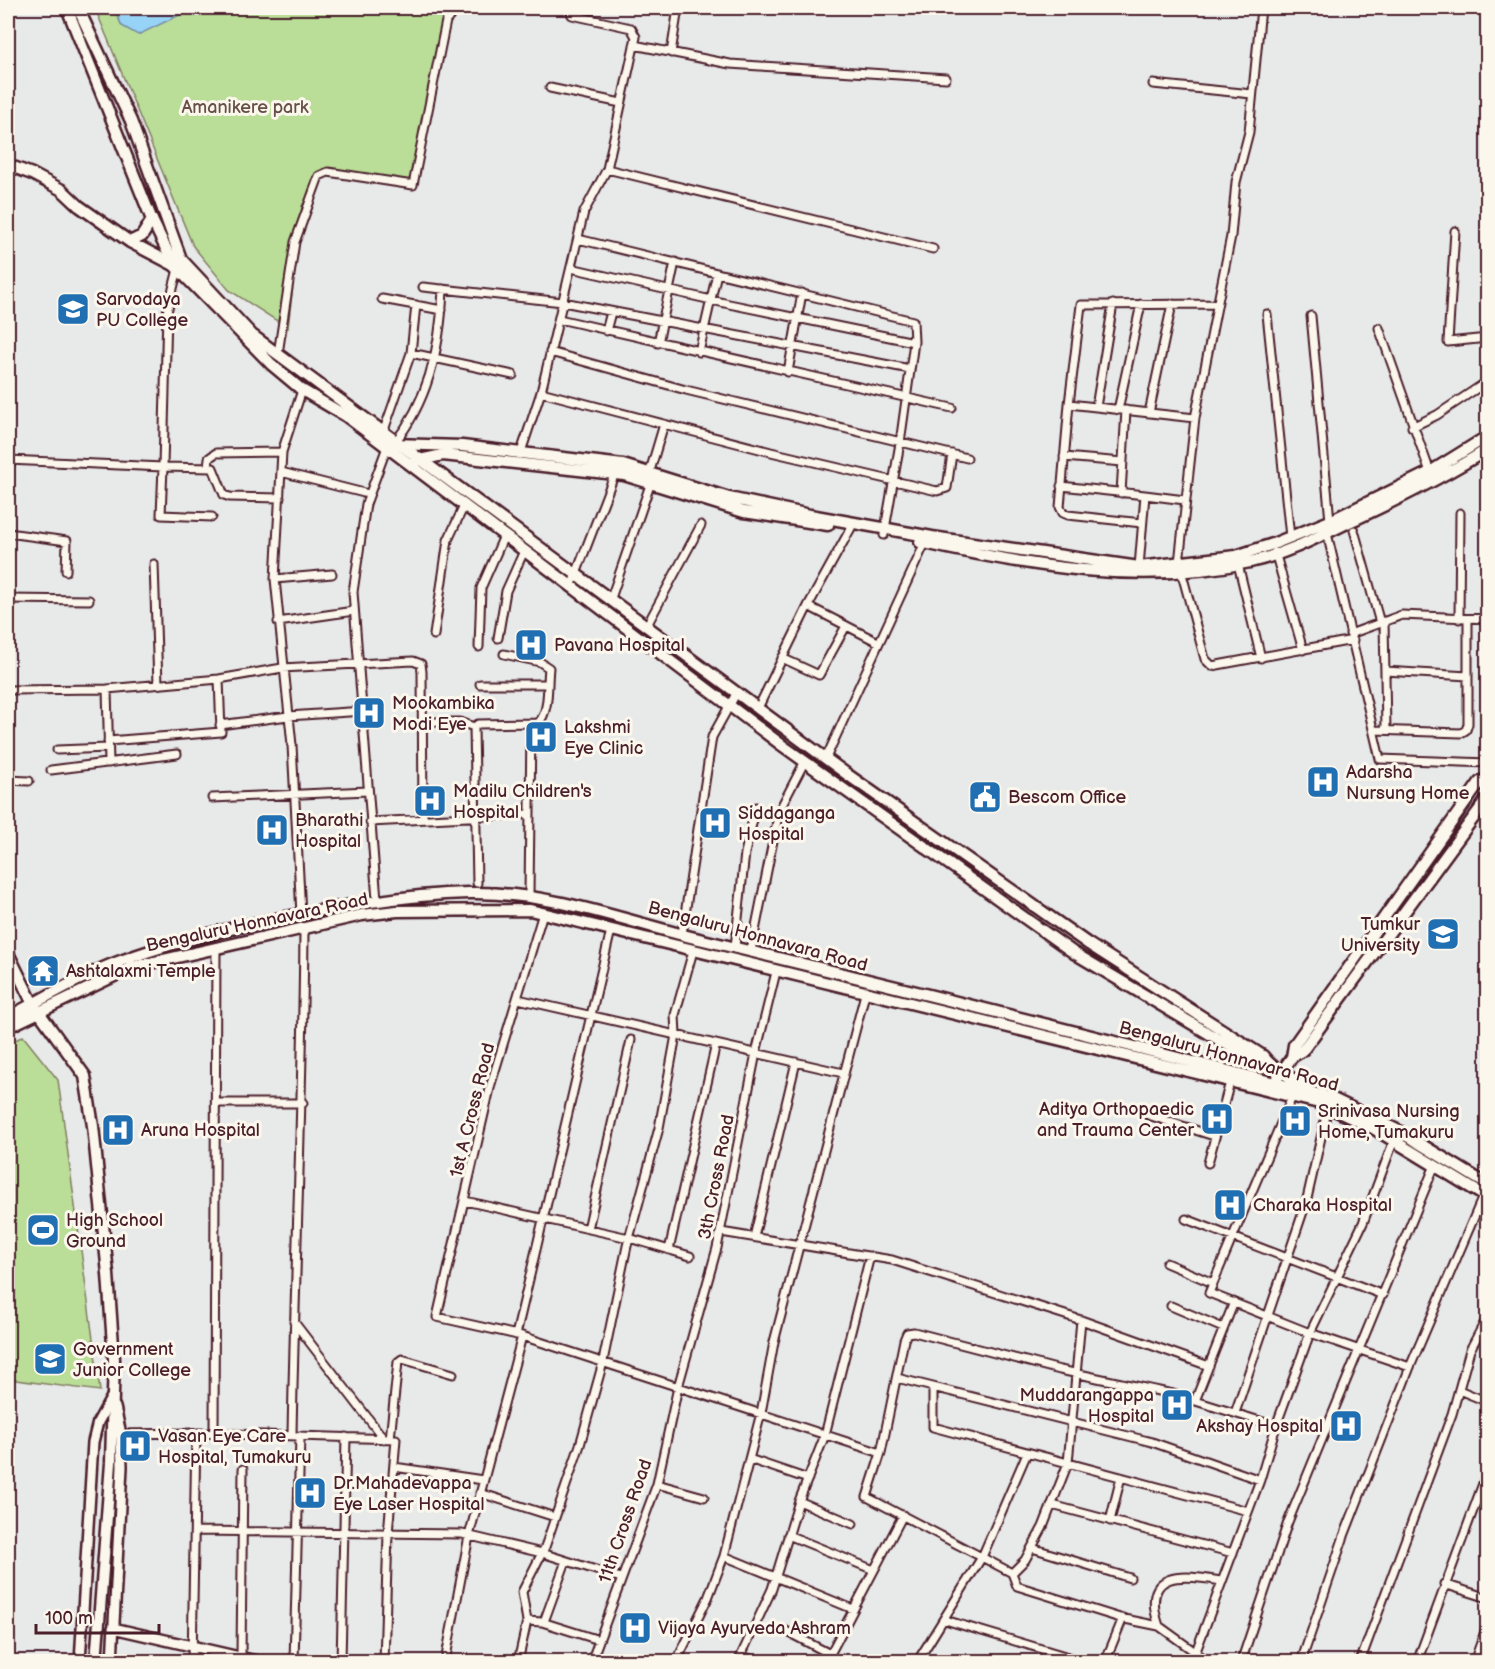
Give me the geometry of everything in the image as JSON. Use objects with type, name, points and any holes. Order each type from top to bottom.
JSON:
[{"type":"main road","points":[[67,8],[152,220],[179,266],[272,365],[302,390],[391,445],[578,575],[610,601],[826,758],[1086,943],[1263,1056],[1268,1063],[1282,1071],[1313,1097]]},
{"type":"main road","points":[[78,8],[131,121],[179,266]]},
{"type":"main road","points":[[8,165],[32,174],[62,190],[79,206],[130,242],[179,266],[252,335],[383,433],[391,445]]},
{"type":"main road","points":[[130,242],[142,236],[152,220]]},
{"type":"main road","points":[[415,462],[443,455],[622,465],[744,512],[1139,567],[1179,568],[1275,549],[1290,537],[1328,527],[1430,472],[1488,436]]},
{"type":"main road","points":[[391,445],[520,458],[651,477],[752,504],[885,532],[925,543],[1085,571],[1134,574],[1238,564],[1428,484],[1488,449]]},
{"type":"main road","points":[[415,462],[464,506],[729,705],[1074,953],[1242,1054],[1258,1063],[1268,1063]]},
{"type":"main road","points":[[1292,1057],[1294,1045],[1480,782],[1488,778]]},
{"type":"main road","points":[[1271,1088],[1292,1057],[1303,1050],[1488,798]]},
{"type":"main road","name":"Bengaluru Honnavara Road","points":[[8,1027],[35,1008],[115,963],[177,942],[301,914],[377,900],[470,893],[529,896],[568,902],[868,982],[1221,1070],[1292,1097],[1329,1098],[1400,1131],[1486,1191]]},
{"type":"main road","name":"Bengaluru Honnavara Road","points":[[8,1017],[35,1008],[133,966],[304,928],[397,911],[513,909],[543,913],[1230,1082],[1313,1097],[1486,1191]]},
{"type":"main road","points":[[8,953],[35,1008],[85,1076],[108,1274],[116,1434],[96,1662]]},
{"type":"main road","points":[[1221,1070],[1241,1066],[1242,1054]]},
{"type":"street","points":[[278,354],[295,242],[319,176],[328,172],[413,185],[446,21],[453,13],[474,8]]},
{"type":"street","points":[[520,458],[541,392],[584,212],[607,170],[634,45],[635,32],[631,28],[572,15],[569,8]]},
{"type":"street","points":[[671,53],[678,8]]},
{"type":"street","points":[[1261,8],[1249,132],[1236,182],[1229,247],[1195,418],[1179,568],[1205,659],[1212,666],[1218,666],[1303,650],[1351,637],[1402,615],[1468,620],[1488,619]]},
{"type":"street","points":[[634,45],[738,65],[946,78]]},
{"type":"street","points":[[1153,84],[1252,94]]},
{"type":"street","points":[[550,88],[621,103]]},
{"type":"street","points":[[607,170],[933,249]]},
{"type":"street","points":[[1455,231],[1448,342],[1488,338]]},
{"type":"street","points":[[578,239],[914,321],[914,342],[885,532]]},
{"type":"street","points":[[658,343],[675,262]]},
{"type":"street","points":[[179,266],[167,312],[161,515],[165,517],[212,517]]},
{"type":"street","points":[[571,268],[710,300],[914,342]]},
{"type":"street","points":[[699,352],[717,273]]},
{"type":"street","points":[[423,287],[563,302],[910,369]]},
{"type":"street","points":[[377,900],[364,711],[354,610],[355,573],[368,494],[391,445],[411,422],[435,358],[443,289]]},
{"type":"street","points":[[788,372],[802,293]]},
{"type":"street","points":[[382,299],[442,310]]},
{"type":"street","points":[[1142,523],[1063,513],[1061,486],[1081,304],[1216,304]]},
{"type":"street","points":[[1096,407],[1113,304]]},
{"type":"street","points":[[1121,493],[1122,410],[1141,304]]},
{"type":"street","points":[[1149,413],[1172,304]]},
{"type":"street","points":[[383,433],[411,353],[416,305]]},
{"type":"street","points":[[606,331],[611,312]]},
{"type":"street","points":[[1267,314],[1290,537]]},
{"type":"street","points":[[1311,316],[1328,527],[1380,759],[1488,763]]},
{"type":"street","points":[[559,320],[952,408]]},
{"type":"street","points":[[1379,328],[1412,427],[1430,472]]},
{"type":"street","points":[[550,352],[675,387],[967,458]]},
{"type":"street","points":[[411,353],[513,375]]},
{"type":"street","points":[[1412,427],[1437,415],[1488,381]]},
{"type":"street","points":[[301,914],[295,794],[275,579],[282,452],[302,390]]},
{"type":"street","points":[[541,392],[894,482],[944,491],[947,488],[952,454]]},
{"type":"street","points":[[1069,404],[1195,418]]},
{"type":"street","points":[[610,601],[651,477],[664,424]]},
{"type":"street","points":[[208,467],[209,458],[216,453],[282,452]]},
{"type":"street","points":[[1064,457],[1123,462]]},
{"type":"street","points":[[8,460],[208,467],[216,470],[224,495],[280,498]]},
{"type":"street","points":[[281,472],[368,494]]},
{"type":"street","points":[[572,587],[615,473]]},
{"type":"street","points":[[1061,486],[1185,500]]},
{"type":"street","points":[[1139,567],[1144,495]]},
{"type":"street","points":[[434,635],[447,546],[451,529],[464,506]]},
{"type":"street","points":[[1459,619],[1460,513]]},
{"type":"street","points":[[646,627],[700,525]]},
{"type":"street","points":[[758,708],[808,606],[851,528]]},
{"type":"street","points":[[1354,530],[1382,622],[1386,730]]},
{"type":"street","points":[[8,533],[66,541],[66,571]]},
{"type":"street","points":[[479,647],[481,588],[504,536]]},
{"type":"street","points":[[826,758],[925,543]]},
{"type":"street","points":[[1275,549],[1303,650]]},
{"type":"street","points":[[498,638],[506,591],[524,551]]},
{"type":"street","points":[[154,564],[158,684]]},
{"type":"street","points":[[1238,564],[1261,658]]},
{"type":"street","points":[[275,579],[332,574]]},
{"type":"street","points":[[8,599],[89,600]]},
{"type":"street","points":[[808,606],[878,642]]},
{"type":"street","points":[[278,622],[354,610]]},
{"type":"street","points":[[1374,730],[1461,733],[1466,730],[1468,620]]},
{"type":"street","points":[[782,658],[819,675],[846,626]]},
{"type":"street","points":[[422,722],[460,723],[474,727],[478,724],[531,724],[543,719],[549,668],[540,662],[504,654]]},
{"type":"street","points":[[8,690],[107,689],[219,679],[282,668],[413,660],[421,664],[423,819]]},
{"type":"street","points":[[1385,671],[1468,676]]},
{"type":"street","points":[[57,750],[221,732],[219,679]]},
{"type":"street","points":[[480,684],[547,684]]},
{"type":"street","points":[[107,689],[109,763]]},
{"type":"street","points":[[682,934],[712,737],[737,692]]},
{"type":"street","points":[[220,725],[288,716],[364,711]]},
{"type":"street","points":[[529,896],[528,814],[531,724]]},
{"type":"street","points":[[474,727],[477,883]]},
{"type":"street","points":[[51,770],[177,754]]},
{"type":"street","points":[[751,951],[780,811],[805,761]]},
{"type":"street","points":[[8,780],[29,781]]},
{"type":"street","points":[[212,798],[368,791]]},
{"type":"street","points":[[735,947],[746,846],[756,807]]},
{"type":"street","points":[[370,822],[528,814]]},
{"type":"street","name":"1st A Cross Road","points":[[519,1336],[437,1317],[491,1084],[543,913]]},
{"type":"street","points":[[294,1662],[298,1531],[294,1322],[303,1103],[304,928]]},
{"type":"street","points":[[445,1662],[469,1536],[519,1336],[543,1220],[611,930]]},
{"type":"street","points":[[214,1433],[216,947]]},
{"type":"street","points":[[518,1662],[527,1621],[522,1592],[542,1553],[580,1445],[602,1362],[629,1238],[659,1128],[676,1035],[675,1015],[693,951]]},
{"type":"street","name":"3th Cross Road","points":[[678,1387],[721,1232],[756,1053],[776,972]]},
{"type":"street","points":[[676,1662],[708,1598],[724,1556],[761,1413],[774,1342],[868,982]]},
{"type":"street","points":[[518,999],[843,1073]]},
{"type":"street","points":[[588,1229],[631,1040]]},
{"type":"street","points":[[669,1250],[716,1044]]},
{"type":"street","points":[[754,1237],[796,1062]]},
{"type":"street","points":[[1208,1163],[1230,1082]]},
{"type":"street","points":[[1292,1097],[1209,1293],[1268,1314],[1310,1333],[1410,1366]]},
{"type":"street","points":[[217,1103],[303,1103]]},
{"type":"street","points":[[1235,1413],[1311,1186],[1328,1107]]},
{"type":"street","points":[[1148,1115],[1214,1136]]},
{"type":"street","points":[[1192,1662],[1260,1480],[1276,1426],[1310,1333],[1363,1223],[1394,1140]]},
{"type":"street","points":[[1241,1662],[1288,1522],[1435,1165]]},
{"type":"street","points":[[1301,1662],[1344,1536],[1410,1366],[1486,1191]]},
{"type":"street","points":[[465,1201],[629,1238],[690,1256]]},
{"type":"street","points":[[1186,1219],[1383,1295]]},
{"type":"street","points":[[721,1232],[800,1243],[912,1266],[1081,1320],[1209,1366]]},
{"type":"street","points":[[757,1662],[740,1658],[775,1576],[799,1501],[825,1435],[870,1256]]},
{"type":"street","points":[[1166,1263],[1213,1283]]},
{"type":"street","points":[[1195,1401],[1234,1302]]},
{"type":"street","points":[[1171,1306],[1224,1328]]},
{"type":"street","points":[[1360,1662],[1452,1413],[1470,1350],[1488,1316]]},
{"type":"street","points":[[1012,1573],[1032,1548],[1068,1463],[1081,1320]]},
{"type":"street","points":[[294,1322],[387,1439]]},
{"type":"street","points":[[1209,1662],[1159,1626],[1123,1618],[1017,1586],[1012,1573],[867,1497],[881,1453],[904,1340],[907,1333],[914,1332],[1195,1401],[1276,1426]]},
{"type":"street","points":[[519,1336],[881,1453]]},
{"type":"street","points":[[387,1439],[398,1362],[402,1359],[453,1374]]},
{"type":"street","points":[[897,1378],[1152,1442],[1260,1480]]},
{"type":"street","name":"11th Cross Road","points":[[591,1662],[657,1484],[678,1387]]},
{"type":"street","points":[[933,1387],[933,1427],[1248,1511]]},
{"type":"street","points":[[1459,1390],[1488,1402]]},
{"type":"street","points":[[81,1662],[93,1442],[98,1422],[113,1395]]},
{"type":"street","points":[[192,1662],[196,1433]]},
{"type":"street","points":[[112,1662],[122,1467],[116,1434],[196,1433],[396,1439],[388,1534],[384,1662]]},
{"type":"street","points":[[341,1662],[342,1533],[346,1437]]},
{"type":"street","points":[[932,1662],[918,1660],[945,1620],[982,1557],[1027,1452]]},
{"type":"street","points":[[749,1459],[808,1479]]},
{"type":"street","points":[[394,1467],[483,1480]]},
{"type":"street","points":[[241,1657],[243,1468]]},
{"type":"street","points":[[1417,1662],[1488,1470]]},
{"type":"street","points":[[1110,1521],[1121,1477]]},
{"type":"street","points":[[657,1484],[704,1497]]},
{"type":"street","points":[[480,1493],[555,1517]]},
{"type":"street","points":[[799,1501],[853,1524]]},
{"type":"street","points":[[1052,1505],[1233,1553]]},
{"type":"street","points":[[826,1662],[903,1515]]},
{"type":"street","points":[[195,1532],[298,1531],[469,1536],[542,1553],[621,1578]]},
{"type":"street","points":[[788,1535],[874,1570]]},
{"type":"street","points":[[1032,1548],[1130,1578]]},
{"type":"street","points":[[724,1556],[854,1609]]},
{"type":"street","points":[[542,1622],[566,1561]]},
{"type":"street","points":[[1159,1626],[1154,1610],[1154,1597],[1167,1580],[1178,1575],[1221,1581]]},
{"type":"street","points":[[1444,1584],[1488,1598]]},
{"type":"street","points":[[1106,1662],[1123,1618]]},
{"type":"street","points":[[945,1620],[1085,1662]]},
{"type":"street","points":[[527,1621],[542,1622],[599,1640]]},
{"type":"street","points":[[1474,1662],[1488,1623]]},
{"type":"street","points":[[113,1628],[256,1661]]},
{"type":"street","points":[[784,1630],[830,1654]]},
{"type":"green space","name":"Amanikere park","points":[[95,8],[114,8],[122,26],[168,20],[194,8],[454,8],[447,9],[416,189],[322,172],[302,206],[288,328],[229,290],[193,246]]},
{"type":"green space","name":"High School Ground","points":[[23,1036],[58,1080],[100,1391],[8,1379],[8,1044]]},
{"type":"water","points":[[114,8],[194,8],[138,35],[122,26]]},
{"type":"place","name":"Sarvodaya PU College","points":[[73,309]]},
{"type":"place","name":"Pavana Hospital","points":[[531,645]]},
{"type":"place","name":"Mookambika Modi Eye","points":[[369,713]]},
{"type":"place","name":"Lakshmi Eye Clinic","points":[[541,737]]},
{"type":"place","name":"Adarsha Nursung Home","points":[[1323,782]]},
{"type":"place","name":"Bescom Office","points":[[985,797]]},
{"type":"place","name":"Madilu Children's Hospital","points":[[430,801]]},
{"type":"place","name":"Siddaganga Hospital","points":[[715,823]]},
{"type":"place","name":"Bharathi Hospital","points":[[272,830]]},
{"type":"place","name":"Tumkur University","points":[[1443,934]]},
{"type":"place","name":"Ashtalaxmi Temple","points":[[43,971]]},
{"type":"place","name":"Aditya Orthopaedic and Trauma Center","points":[[1217,1119]]},
{"type":"place","name":"Srinivasa Nursing Home, Tumakuru","points":[[1295,1121]]},
{"type":"place","name":"Aruna Hospital","points":[[118,1130]]},
{"type":"place","name":"Charaka Hospital","points":[[1230,1205]]},
{"type":"place","name":"High School Ground","points":[[43,1230]]},
{"type":"place","name":"Government Junior College","points":[[50,1359]]},
{"type":"place","name":"Muddarangappa Hospital","points":[[1177,1405]]},
{"type":"place","name":"Akshay Hospital","points":[[1346,1426]]},
{"type":"place","name":"Vasan Eye Care Hospital, Tumakuru","points":[[135,1446]]},
{"type":"place","name":"Dr.Mahadevappa Eye Laser Hospital","points":[[310,1493]]},
{"type":"place","name":"Vijaya Ayurveda Ashram","points":[[635,1628]]}]
